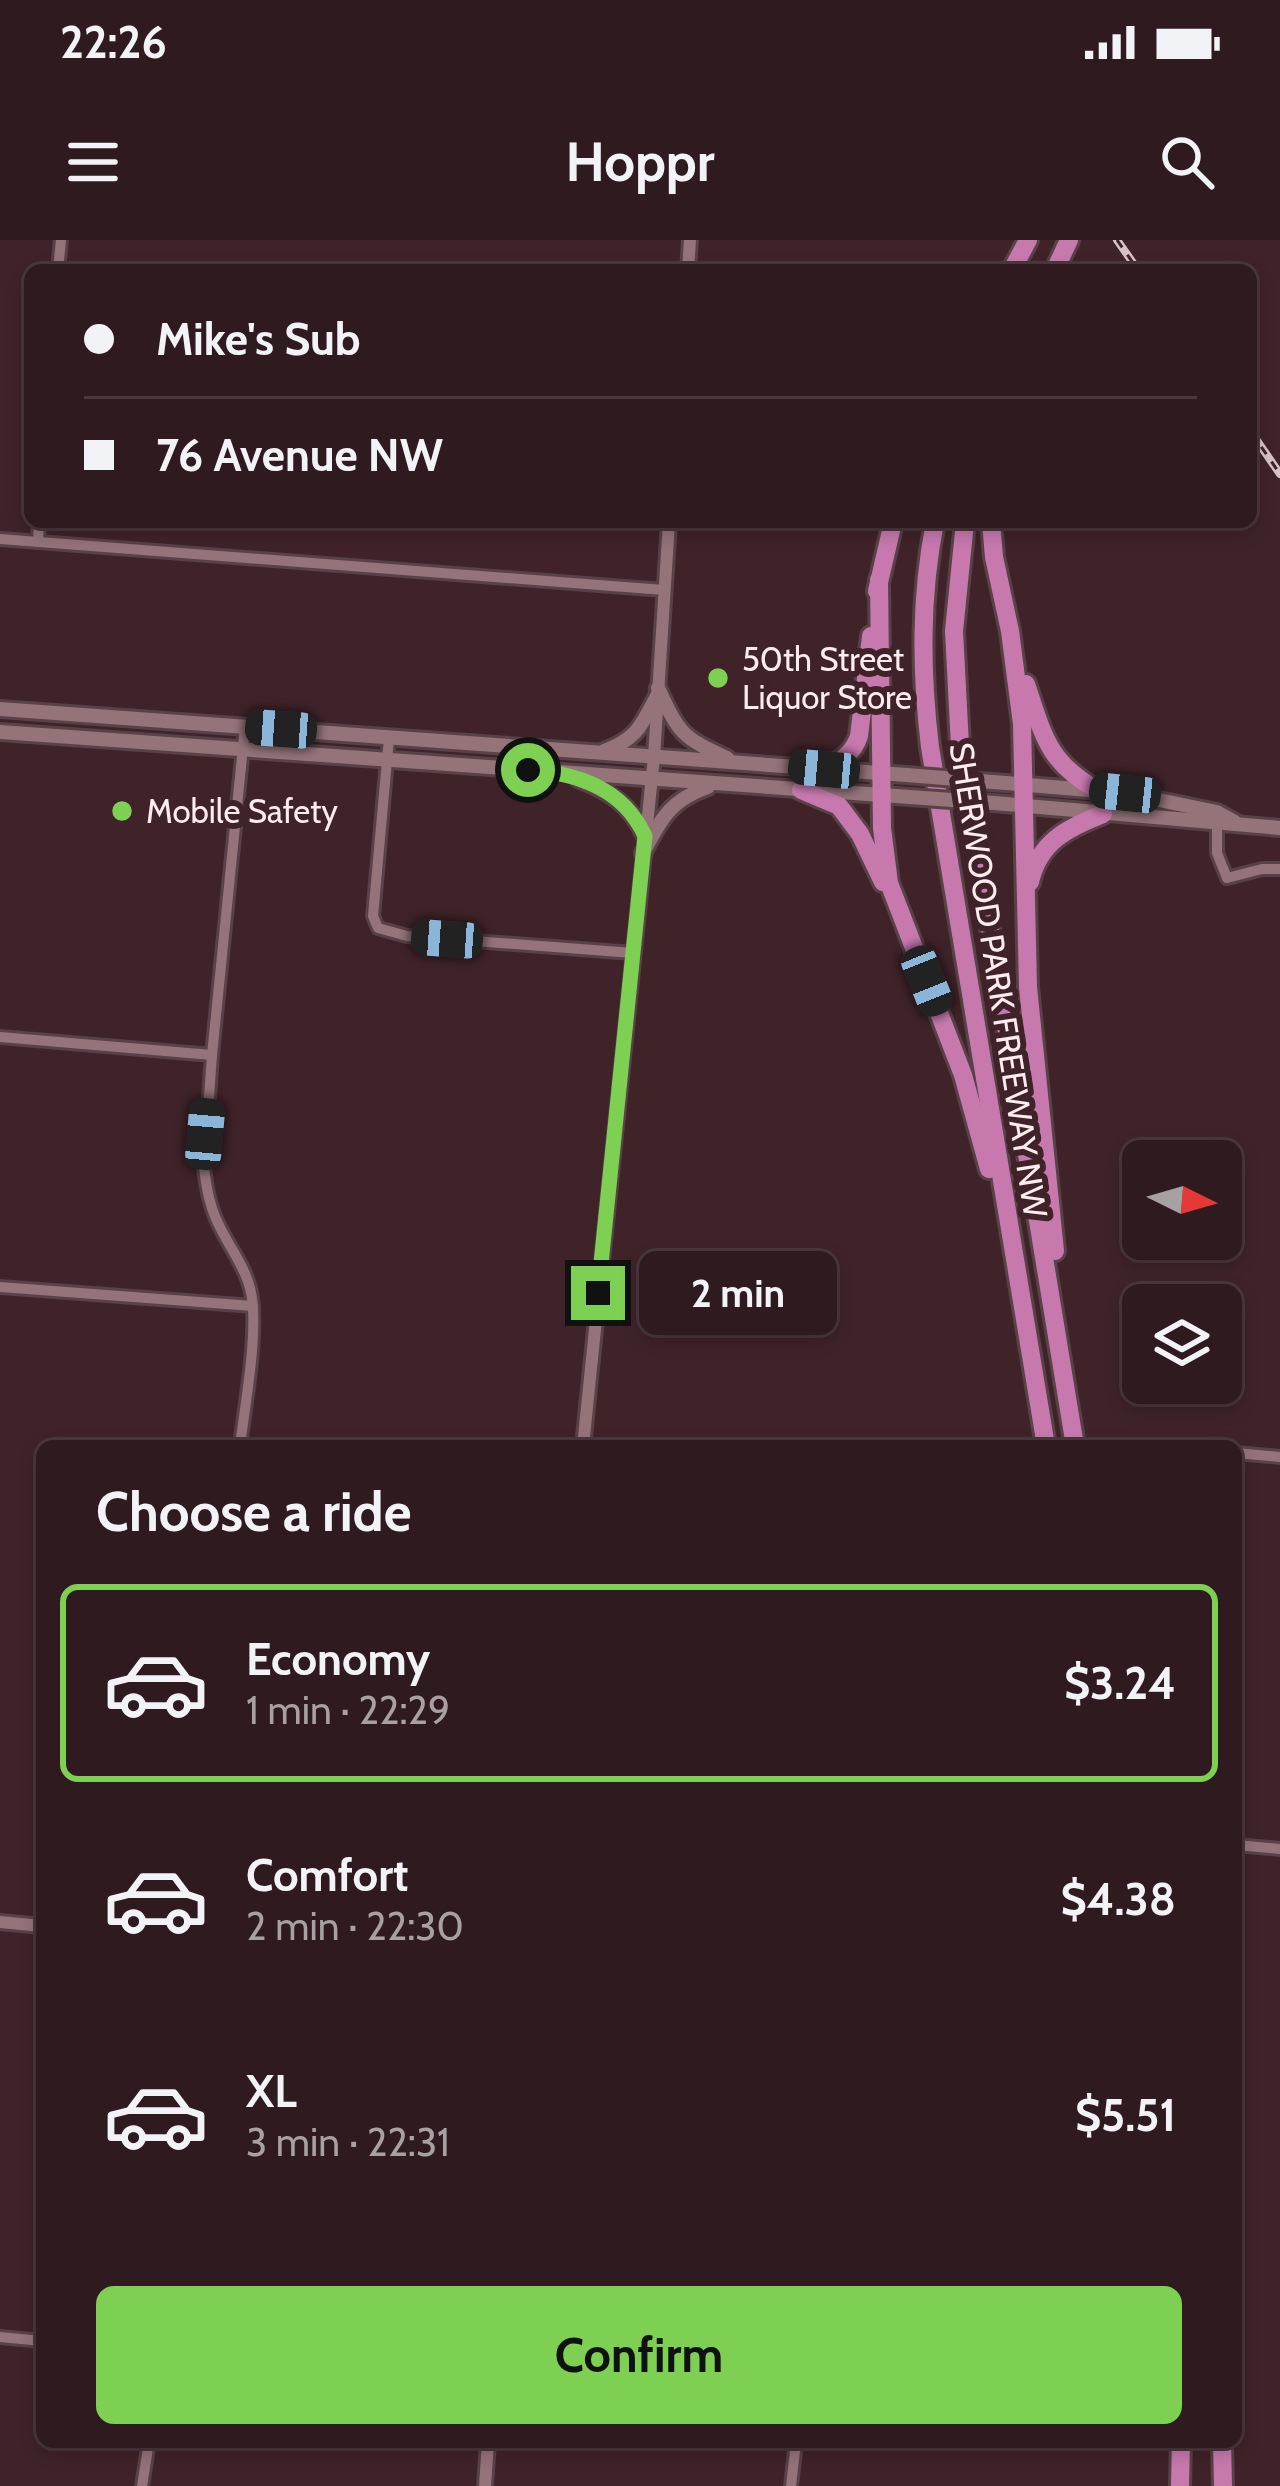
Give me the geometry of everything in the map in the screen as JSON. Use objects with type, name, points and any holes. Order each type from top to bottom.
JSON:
[{"type":"highway","points":[[824,769],[851,752],[859,736],[879,580],[891,528]]},
{"type":"highway","name":"SHERWOOD PARK FREEWAY NW","points":[[933,528],[922,626],[925,704],[1045,1440]]},
{"type":"highway","name":"SHERWOOD PARK FREEWAY NW","points":[[963,528],[954,631],[960,746],[1074,1440]]},
{"type":"highway","points":[[992,528],[1022,724],[1030,1008],[1058,1273],[1053,1307]]},
{"type":"highway","points":[[879,580],[881,773],[889,884],[963,1075],[1008,1223]]},
{"type":"highway","points":[[1013,654],[1046,740],[1063,765],[1097,790]]},
{"type":"highway","points":[[801,790],[838,806],[851,820],[899,913]]},
{"type":"highway","points":[[1026,898],[1041,852],[1069,827],[1103,814]]},
{"type":"highway","points":[[1180,2486],[1181,2448]]},
{"type":"highway","points":[[1222,2448],[1223,2486]]},
{"type":"main road","points":[[658,691],[673,723],[687,738],[737,762]]},
{"type":"main road","points":[[599,752],[622,745],[634,735],[658,691]]},
{"type":"main road","points":[[0,709],[1097,790],[1240,824],[1280,828]]},
{"type":"main road","points":[[0,732],[1103,814],[1217,817]]},
{"type":"main road","points":[[562,772],[622,801],[645,836]]},
{"type":"main road","points":[[644,854],[671,807],[687,795],[720,784]]},
{"type":"street","points":[[38,542],[39,528]]},
{"type":"street","points":[[584,1440],[654,757],[669,528]]},
{"type":"street","points":[[0,539],[664,590]]},
{"type":"street","points":[[241,1440],[253,1306],[248,1280],[216,1220],[206,1185],[204,1148],[245,727]]},
{"type":"street","points":[[389,738],[373,916],[378,928],[406,936],[633,952]]},
{"type":"street","points":[[1217,817],[1217,853],[1227,878],[1280,869]]},
{"type":"street","points":[[0,1037],[212,1054]]},
{"type":"street","points":[[0,1287],[253,1306]]},
{"type":"street","points":[[1242,1454],[1280,1457]]},
{"type":"street","points":[[1242,1846],[1280,1849]]},
{"type":"street","points":[[0,1922],[36,1925]]},
{"type":"street","points":[[0,2337],[36,2340]]},
{"type":"street","points":[[142,2486],[147,2448]]},
{"type":"street","points":[[484,2486],[487,2448]]},
{"type":"street","points":[[791,2486],[795,2448]]},
{"type":"railway","points":[[1117,240],[1134,264]]},
{"type":"railway","points":[[1257,441],[1280,474]]},
{"type":"place","name":"50th Street Liquor Store","points":[[718,678]]},
{"type":"place","name":"Mobile Safety","points":[[122,811]]},
{"type":"route","points":[[528,770],[562,772],[604,789],[622,801],[645,836],[598,1293]]}]
